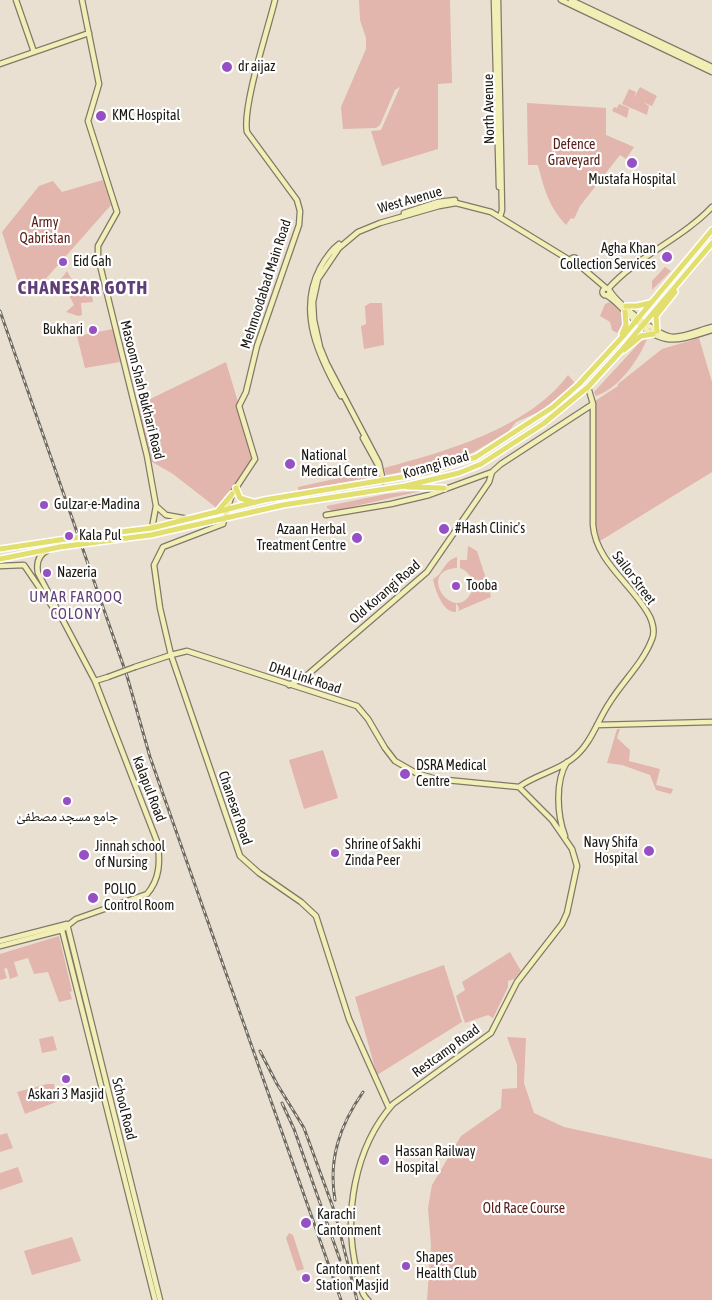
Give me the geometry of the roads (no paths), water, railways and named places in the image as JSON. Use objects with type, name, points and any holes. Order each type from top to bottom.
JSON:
[{"type":"main road","name":"Korangi Road","points":[[0,549],[152,528],[255,503],[426,474],[476,457],[553,407],[601,361],[712,230]]},
{"type":"main road","name":"Korangi Road","points":[[0,559],[60,547],[151,536],[225,517],[283,505],[405,486],[459,472],[481,464],[543,424],[588,386],[620,352],[712,243]]},
{"type":"main road","points":[[620,352],[641,336],[655,332],[656,316],[675,292],[677,284]]},
{"type":"main road","points":[[621,337],[626,326],[626,309],[651,302]]},
{"type":"main road","points":[[405,486],[444,488]]},
{"type":"main road","points":[[216,512],[234,491],[240,498],[255,503]]},
{"type":"street","points":[[16,0],[34,52]]},
{"type":"street","name":"Masoom Shah Bukhari Road","points":[[82,0],[99,84],[88,121],[116,212],[98,246],[98,257],[147,456],[156,506],[152,528]]},
{"type":"street","name":"Mehmoodabad Main Road","points":[[225,517],[234,491],[255,459],[240,406],[246,392],[257,346],[300,218],[297,200],[247,132],[246,126],[252,91],[275,0]]},
{"type":"street","name":"North Avenue","points":[[496,0],[499,215]]},
{"type":"street","points":[[561,0],[712,72]]},
{"type":"street","points":[[570,0],[712,67]]},
{"type":"street","points":[[0,64],[89,33]]},
{"type":"street","name":"West Avenue","points":[[337,247],[357,230],[375,222],[442,202],[456,200],[487,206],[574,261],[643,325],[655,332]]},
{"type":"street","name":"West Avenue","points":[[337,247],[358,232],[380,223],[441,205],[456,203],[476,207],[499,215]]},
{"type":"street","points":[[607,291],[631,268],[698,222],[712,207]]},
{"type":"street","points":[[337,247],[324,262],[312,290],[310,317],[313,333],[324,365],[379,467],[383,481]]},
{"type":"street","points":[[655,332],[677,336],[712,329]]},
{"type":"street","name":"Sailor Street","points":[[566,840],[559,816],[561,774],[570,761],[581,751],[610,702],[644,655],[654,634],[650,618],[624,579],[604,558],[595,540],[593,404],[588,386]]},
{"type":"street","points":[[326,515],[391,504],[429,495],[492,472],[501,464],[593,404]]},
{"type":"street","name":"Old Korangi Road","points":[[289,685],[305,677],[426,572],[489,482],[492,472]]},
{"type":"street","points":[[483,474],[489,482]]},
{"type":"street","points":[[156,506],[166,515],[189,519]]},
{"type":"street","name":"Chanesar Road","points":[[225,517],[223,524],[216,529],[163,547],[154,565],[156,586],[171,655],[240,856],[258,873],[301,902],[316,916],[349,1019],[388,1108]]},
{"type":"street","points":[[51,549],[40,557],[37,570],[56,611]]},
{"type":"street","points":[[0,566],[24,565],[56,611]]},
{"type":"street","name":"Kalapul Road","points":[[56,611],[78,646],[95,681],[158,844],[159,869],[155,882],[147,894],[85,915],[67,924],[62,930]]},
{"type":"street","name":"DHA Link Road","points":[[95,681],[171,655],[188,652],[357,706],[368,719],[395,761],[416,773],[436,779],[519,787]]},
{"type":"street","points":[[597,725],[712,722]]},
{"type":"street","points":[[519,787],[570,761]]},
{"type":"street","name":"Restcamp Road","points":[[368,1300],[365,1298],[353,1258],[350,1237],[351,1212],[356,1177],[364,1155],[388,1108],[491,1033],[517,982],[562,924],[567,913],[578,866],[572,850],[542,808],[519,787]]},
{"type":"street","points":[[0,941],[67,924]]},
{"type":"street","name":"School Road","points":[[67,924],[154,1288],[155,1300]]},
{"type":"street","points":[[0,946],[62,930]]},
{"type":"street","name":"School Road","points":[[62,930],[98,1058]]},
{"type":"street","name":"School Road","points":[[154,1288],[160,1300]]},
{"type":"railway","points":[[0,311],[127,676],[150,757],[341,1300]]},
{"type":"railway","points":[[260,1051],[277,1084],[304,1128],[335,1213],[357,1300]]},
{"type":"railway","points":[[335,1200],[333,1170],[338,1143],[348,1117],[363,1092]]},
{"type":"railway","points":[[282,1103],[294,1129],[340,1260]]},
{"type":"place","name":"dr aijaz","points":[[227,67]]},
{"type":"place","name":"KMC Hospital","points":[[101,116]]},
{"type":"place","name":"Mustafa Hospital","points":[[632,163]]},
{"type":"place","name":"Agha Khan Collection Services","points":[[667,257]]},
{"type":"place","name":"Eid Gah","points":[[63,262]]},
{"type":"place","name":"Bukhari","points":[[93,330]]},
{"type":"place","name":"National Medical Centre","points":[[290,464]]},
{"type":"place","name":"Gulzar-e-Madina","points":[[44,505]]},
{"type":"place","name":"#Hash Clinic's","points":[[444,529]]},
{"type":"place","name":"Kala Pul","points":[[69,536]]},
{"type":"place","name":"Azaan Herbal Treatment Centre","points":[[357,538]]},
{"type":"place","name":"Nazeria","points":[[47,573]]},
{"type":"place","name":"Tooba","points":[[456,586]]},
{"type":"place","name":"DSRA Medical Centre","points":[[405,774]]},
{"type":"place","name":"جامع مسجد مصطفیٰ","points":[[67,801]]},
{"type":"place","name":"Navy Shifa Hospital","points":[[649,851]]},
{"type":"place","name":"Shrine of Sakhi Zinda Peer","points":[[335,853]]},
{"type":"place","name":"Jinnah school of Nursing","points":[[84,855]]},
{"type":"place","name":"POLIO Control Room","points":[[93,898]]},
{"type":"place","name":"Askari 3 Masjid","points":[[66,1079]]},
{"type":"place","name":"Hassan Railway Hospital","points":[[384,1160]]},
{"type":"place","name":"Karachi Cantonment","points":[[306,1223]]},
{"type":"place","name":"Shapes Health Club","points":[[406,1266]]},
{"type":"place","name":"Cantonment Station Masjid","points":[[306,1278]]},
{"type":"district","name":"CHANESAR GOTH","points":[[83,288]]},
{"type":"district","name":"UMAR FAROOQ COLONY","points":[[76,606]]},
{"type":"park label","name":"Defence Graveyard","points":[[574,154]]},
{"type":"park label","name":"Army Qabristan","points":[[45,232]]},
{"type":"park label","name":"Old Race Course","points":[[524,1209]]}]
